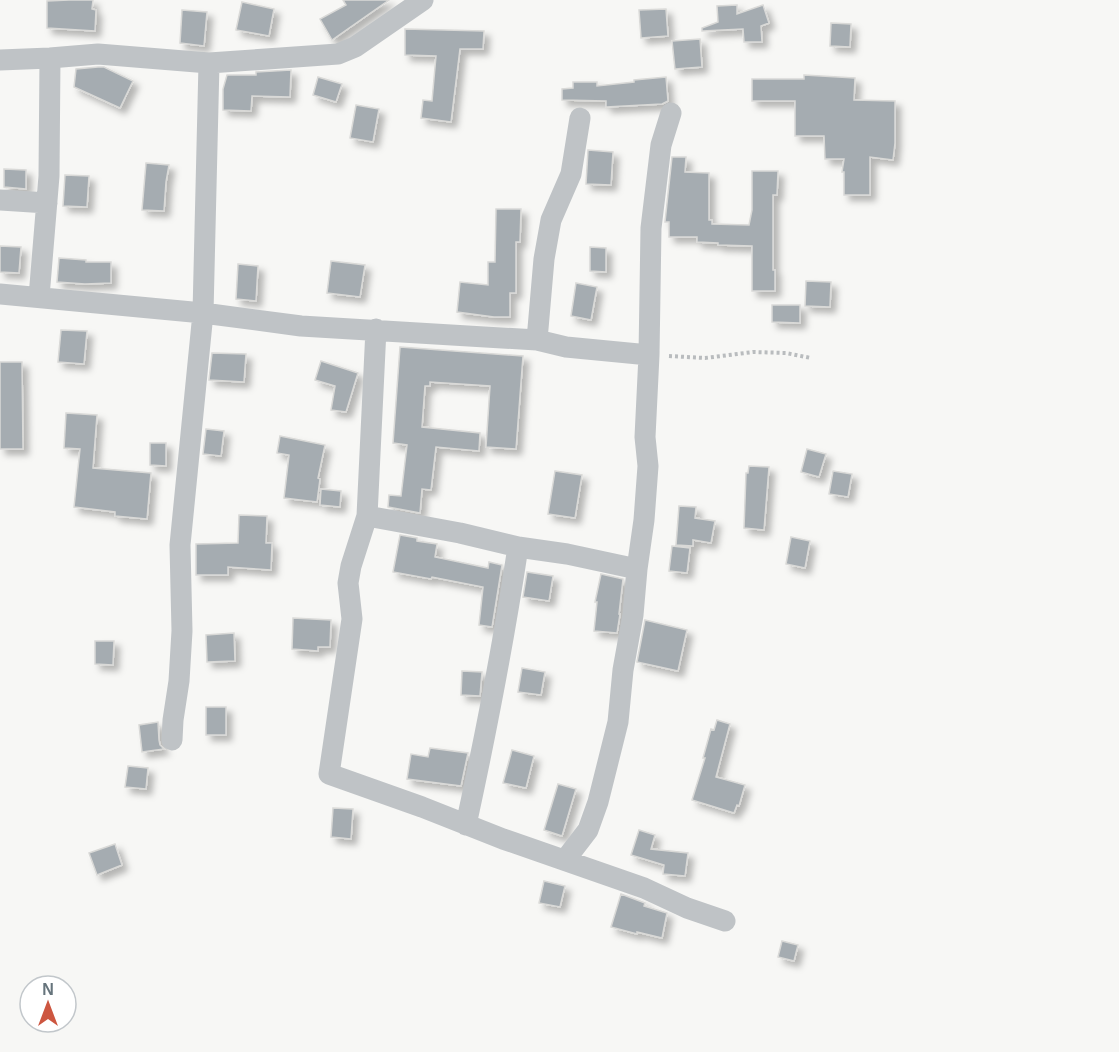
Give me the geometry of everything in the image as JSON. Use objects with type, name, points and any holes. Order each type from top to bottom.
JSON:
[{"type":"street","points":[[0,60],[98,54],[209,63],[338,54],[355,47],[423,0]]},
{"type":"street","points":[[39,297],[50,176],[50,58]]},
{"type":"street","points":[[172,740],[182,631],[180,545],[202,313],[209,63]]},
{"type":"street","points":[[565,860],[588,830],[598,802],[618,722],[623,670],[633,615],[648,466],[645,437],[651,228],[661,145],[671,113]]},
{"type":"street","points":[[537,340],[549,230],[571,174],[580,118]]},
{"type":"street","points":[[0,200],[47,203]]},
{"type":"street","points":[[0,294],[202,313],[302,326],[537,340],[566,347],[649,355]]},
{"type":"street","points":[[376,329],[368,516],[351,566],[348,583],[352,619],[329,774],[503,839],[644,888],[687,908],[725,921]]},
{"type":"street","points":[[368,516],[637,569]]},
{"type":"street","points":[[466,825],[485,740],[518,547]]},
{"type":"path","points":[[649,355],[705,358],[753,352],[786,353],[811,358]]},
{"type":"building","points":[[93,0],[92,9],[96,10],[95,31],[47,28],[47,1]]},
{"type":"building","points":[[343,0],[389,0],[332,40],[320,19],[346,5]]},
{"type":"building","points":[[242,2],[274,9],[269,36],[236,30]]},
{"type":"building","points":[[737,5],[737,14],[763,5],[769,23],[761,26],[762,42],[744,42],[743,29],[702,31],[702,28],[718,22],[717,6]]},
{"type":"building","points":[[666,9],[668,36],[641,38],[639,10]]},
{"type":"building","points":[[182,10],[207,12],[204,46],[180,43]]},
{"type":"building","points":[[831,23],[851,24],[850,47],[830,46]]},
{"type":"building","points":[[405,29],[484,31],[483,49],[460,49],[451,122],[421,118],[423,100],[432,101],[436,56],[405,55]]},
{"type":"building","points":[[700,39],[702,67],[675,69],[672,41]]},
{"type":"building","points":[[104,67],[133,81],[120,108],[74,87],[76,69]]},
{"type":"building","points":[[291,70],[290,97],[252,96],[251,111],[223,110],[223,89],[227,75],[256,75],[256,72]]},
{"type":"building","points":[[804,75],[855,78],[854,100],[895,101],[893,160],[870,157],[870,195],[844,195],[844,172],[842,172],[844,159],[825,159],[824,136],[795,136],[795,101],[752,101],[752,79],[804,79]]},
{"type":"building","points":[[318,77],[342,84],[336,102],[313,95]]},
{"type":"building","points":[[666,77],[668,101],[662,104],[606,107],[606,101],[562,100],[562,89],[573,88],[573,82],[597,82],[597,86]]},
{"type":"building","points":[[356,105],[379,109],[373,142],[350,138]]},
{"type":"building","points":[[588,150],[613,152],[611,185],[586,184]]},
{"type":"building","points":[[672,157],[686,157],[685,172],[709,173],[709,220],[712,220],[712,224],[749,225],[752,210],[752,171],[778,171],[777,195],[773,195],[775,291],[752,291],[752,246],[697,242],[697,237],[669,237],[669,222],[665,222]]},
{"type":"building","points":[[146,163],[169,165],[164,211],[142,210]]},
{"type":"building","points":[[4,169],[26,170],[26,189],[4,187]]},
{"type":"building","points":[[65,175],[89,176],[87,207],[63,206]]},
{"type":"building","points":[[496,209],[521,209],[520,242],[516,242],[516,293],[510,293],[510,317],[457,312],[460,282],[488,285],[488,262],[495,262]]},
{"type":"building","points":[[0,246],[21,247],[19,273],[0,272]]},
{"type":"building","points":[[590,247],[606,248],[606,272],[590,271]]},
{"type":"building","points":[[59,258],[86,260],[86,262],[111,262],[111,283],[57,282]]},
{"type":"building","points":[[331,261],[365,265],[360,297],[327,293]]},
{"type":"building","points":[[238,264],[258,266],[256,301],[236,299]]},
{"type":"building","points":[[806,281],[831,282],[830,307],[805,306]]},
{"type":"building","points":[[576,283],[597,287],[591,320],[571,316]]},
{"type":"building","points":[[772,305],[800,305],[800,323],[772,322]]},
{"type":"building","points":[[61,330],[87,331],[84,364],[58,362]]},
{"type":"building","points":[[400,347],[523,356],[516,449],[486,447],[490,386],[430,382],[430,386],[425,386],[422,427],[480,433],[479,451],[436,447],[431,490],[422,489],[420,513],[388,507],[389,495],[401,496],[407,445],[393,443]]},
{"type":"building","points":[[212,353],[246,354],[244,382],[209,380]]},
{"type":"building","points":[[321,361],[358,373],[346,412],[331,410],[335,386],[315,380]]},
{"type":"building","points":[[0,362],[22,362],[23,449],[0,449]]},
{"type":"building","points":[[66,413],[97,415],[93,468],[151,473],[147,519],[115,516],[115,512],[74,507],[80,449],[64,448]]},
{"type":"building","points":[[206,429],[224,431],[221,456],[203,454]]},
{"type":"building","points":[[280,436],[325,445],[318,478],[320,479],[317,502],[284,498],[289,455],[277,453]]},
{"type":"building","points":[[150,443],[166,443],[166,466],[150,465]]},
{"type":"building","points":[[807,449],[826,454],[819,477],[801,472]]},
{"type":"building","points":[[749,466],[769,467],[764,530],[744,528],[746,473],[748,473]]},
{"type":"building","points":[[555,471],[582,475],[575,518],[548,514]]},
{"type":"building","points":[[833,471],[852,474],[848,497],[829,494]]},
{"type":"building","points":[[321,489],[341,491],[340,507],[320,505]]},
{"type":"building","points":[[679,506],[696,507],[695,518],[715,521],[711,543],[693,540],[693,546],[676,545]]},
{"type":"building","points":[[239,515],[267,516],[266,543],[272,543],[271,570],[228,567],[228,575],[196,575],[196,544],[238,543]]},
{"type":"building","points":[[400,535],[417,538],[417,541],[437,544],[435,557],[488,568],[489,562],[502,565],[492,627],[479,625],[483,587],[393,572]]},
{"type":"building","points":[[791,537],[810,541],[805,568],[786,564]]},
{"type":"building","points":[[672,546],[690,548],[687,573],[669,571]]},
{"type":"building","points":[[527,572],[553,576],[549,601],[523,597]]},
{"type":"building","points":[[601,574],[623,579],[617,633],[594,631],[597,602],[595,602]]},
{"type":"building","points":[[293,618],[331,620],[330,647],[318,647],[318,651],[292,649]]},
{"type":"building","points":[[645,620],[687,630],[678,671],[637,662]]},
{"type":"building","points":[[234,633],[235,661],[207,662],[206,635]]},
{"type":"building","points":[[95,641],[114,641],[113,665],[95,664]]},
{"type":"building","points":[[522,668],[545,672],[541,695],[518,692]]},
{"type":"building","points":[[462,671],[482,672],[480,696],[461,695]]},
{"type":"building","points":[[206,707],[226,707],[226,735],[206,735]]},
{"type":"building","points":[[717,720],[730,724],[716,777],[745,785],[739,806],[737,805],[734,813],[692,800],[711,729],[714,730]]},
{"type":"building","points":[[158,722],[160,745],[164,749],[142,752],[139,725]]},
{"type":"building","points":[[430,748],[468,753],[461,786],[407,779],[411,754],[428,757]]},
{"type":"building","points":[[512,750],[534,756],[526,788],[503,783]]},
{"type":"building","points":[[128,766],[148,768],[146,789],[125,787]]},
{"type":"building","points":[[558,784],[576,789],[562,836],[544,830]]},
{"type":"building","points":[[333,808],[353,809],[351,839],[331,837]]},
{"type":"building","points":[[639,830],[655,835],[651,849],[688,853],[685,876],[663,874],[664,865],[631,855]]},
{"type":"building","points":[[115,844],[122,865],[97,875],[89,853]]},
{"type":"building","points":[[544,881],[565,886],[560,907],[539,903]]},
{"type":"building","points":[[621,894],[645,903],[644,906],[667,913],[662,938],[611,927]]},
{"type":"building","points":[[782,941],[798,945],[794,961],[778,957]]}]
